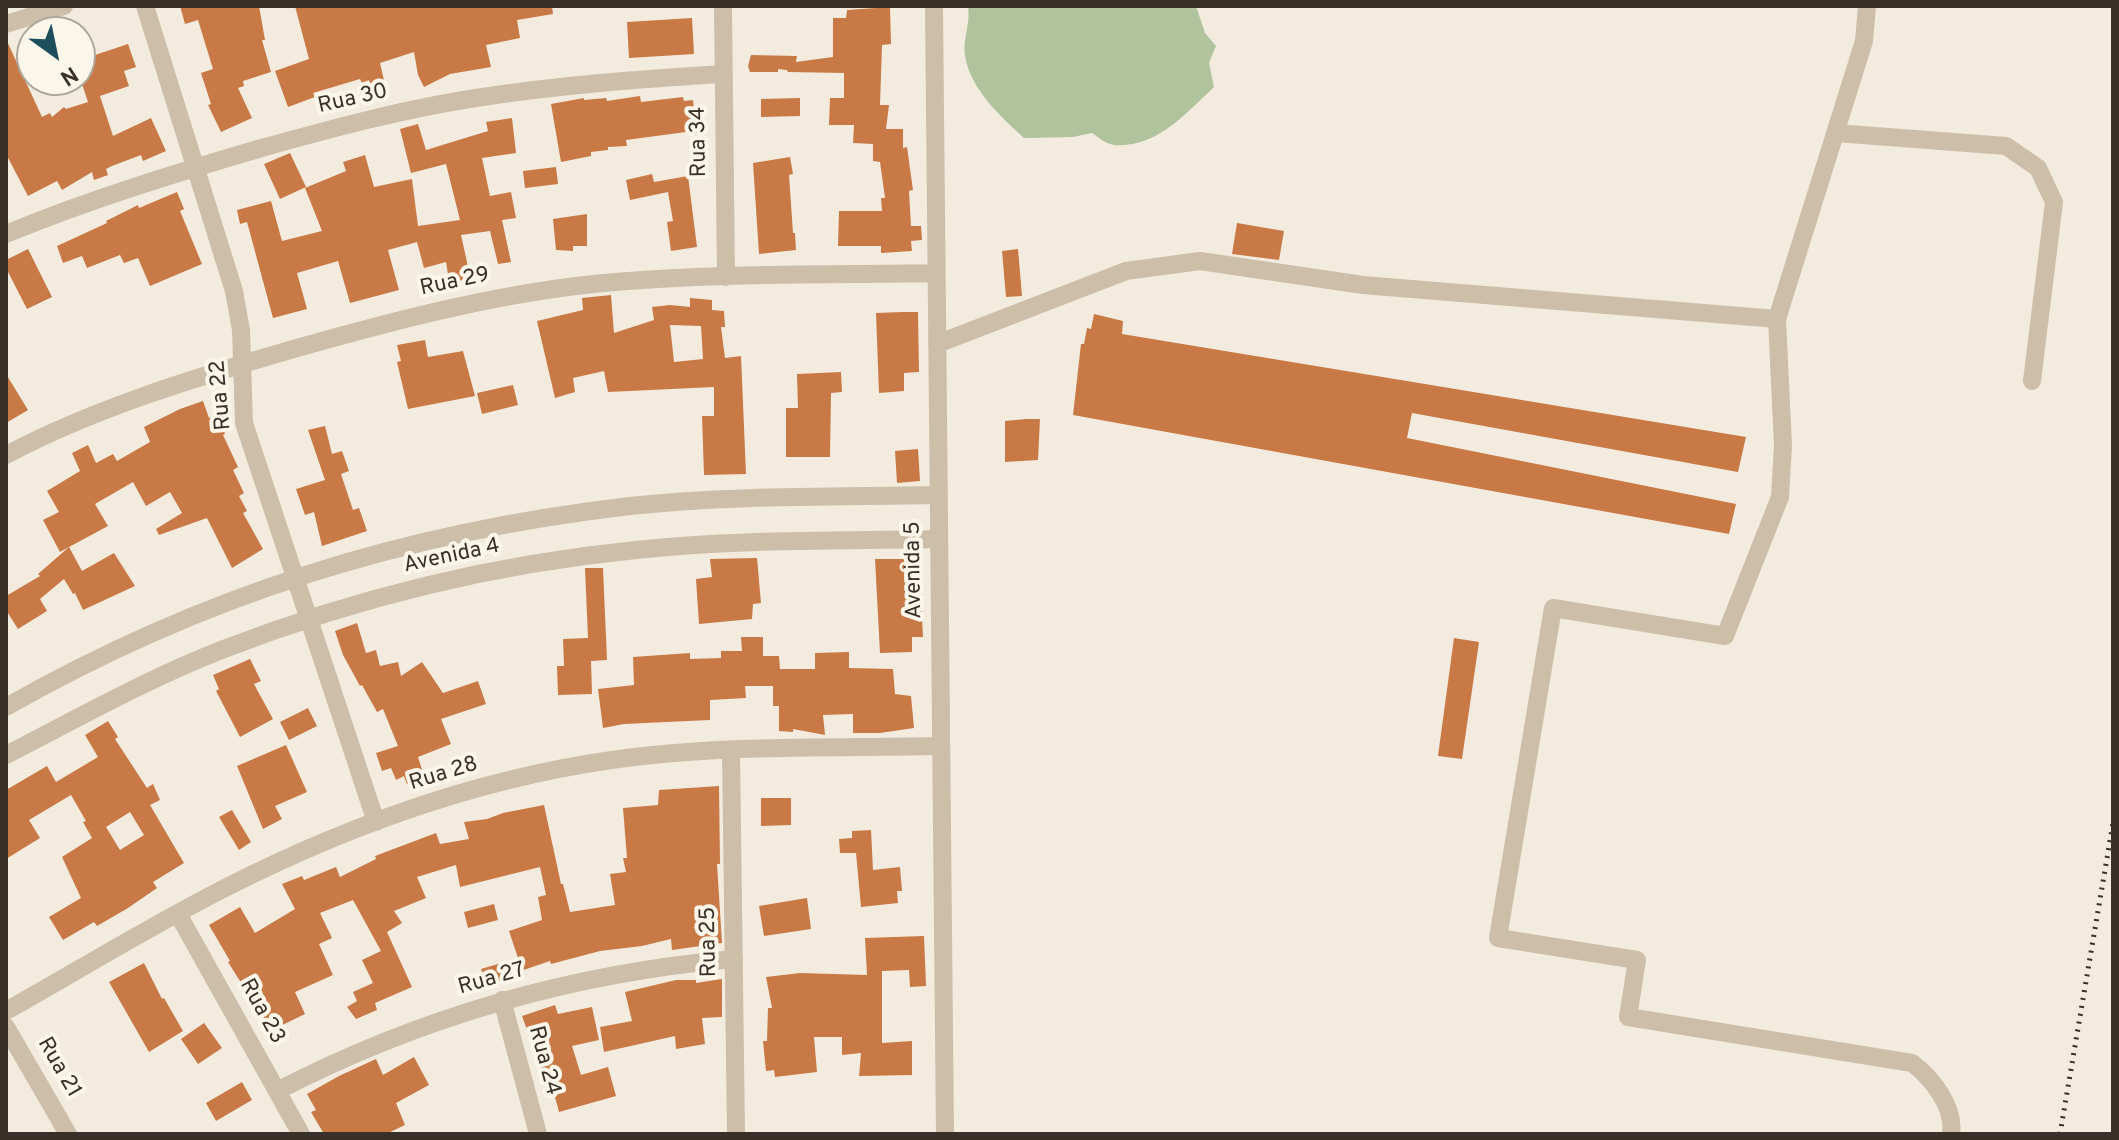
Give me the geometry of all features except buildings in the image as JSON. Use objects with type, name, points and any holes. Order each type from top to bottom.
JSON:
[{"type":"street","points":[[6,24],[64,6]]},
{"type":"street","name":"Rua 22","points":[[145,6],[234,291],[241,330],[244,423],[376,822]]},
{"type":"street","name":"Rua 34","points":[[723,6],[726,277]]},
{"type":"street","name":"Avenida 5","points":[[934,6],[945,1134]]},
{"type":"street","points":[[1867,6],[1864,41],[1777,319],[1783,446],[1780,497],[1725,636],[1553,608],[1498,938],[1637,960],[1628,1017],[1912,1063],[1930,1076],[1950,1115],[1951,1134]]},
{"type":"street","name":"Rua 30","points":[[6,234],[52,215],[195,167],[331,129],[474,98],[598,81],[723,74]]},
{"type":"street","points":[[1836,133],[2006,146],[2038,168],[2054,202],[2032,381]]},
{"type":"street","points":[[937,344],[1126,271],[1200,261],[1363,285],[1777,319]]},
{"type":"street","name":"Rua 29","points":[[6,455],[121,404],[242,364],[379,324],[508,296],[614,282],[936,273]]},
{"type":"street","name":"Avenida 4","points":[[6,707],[118,648],[207,608],[296,577],[462,532],[619,508],[728,500],[939,495]]},
{"type":"street","name":"Avenida 4","points":[[6,755],[137,687],[223,649],[389,595],[471,575],[637,550],[729,544],[939,539]]},
{"type":"street","name":"Rua 28","points":[[6,1011],[228,887],[376,822],[473,790],[632,757],[731,750],[941,746]]},
{"type":"street","name":"Rua 25","points":[[731,750],[736,1134]]},
{"type":"street","name":"Rua 23","points":[[178,914],[301,1134]]},
{"type":"street","name":"Rua 27","points":[[277,1091],[391,1037],[502,1000],[563,985],[679,964],[734,959]]},
{"type":"street","name":"Rua 24","points":[[502,1000],[538,1134]]},
{"type":"street","name":"Rua 21","points":[[6,1027],[68,1134]]},
{"type":"green space","points":[[968,6],[1196,6],[1205,33],[1216,46],[1209,63],[1214,87],[1181,118],[1144,141],[1114,145],[1092,133],[1073,137],[1024,138],[988,102],[973,80],[964,50]]},
{"type":"railway","points":[[2060,1134],[2113,823]]}]
